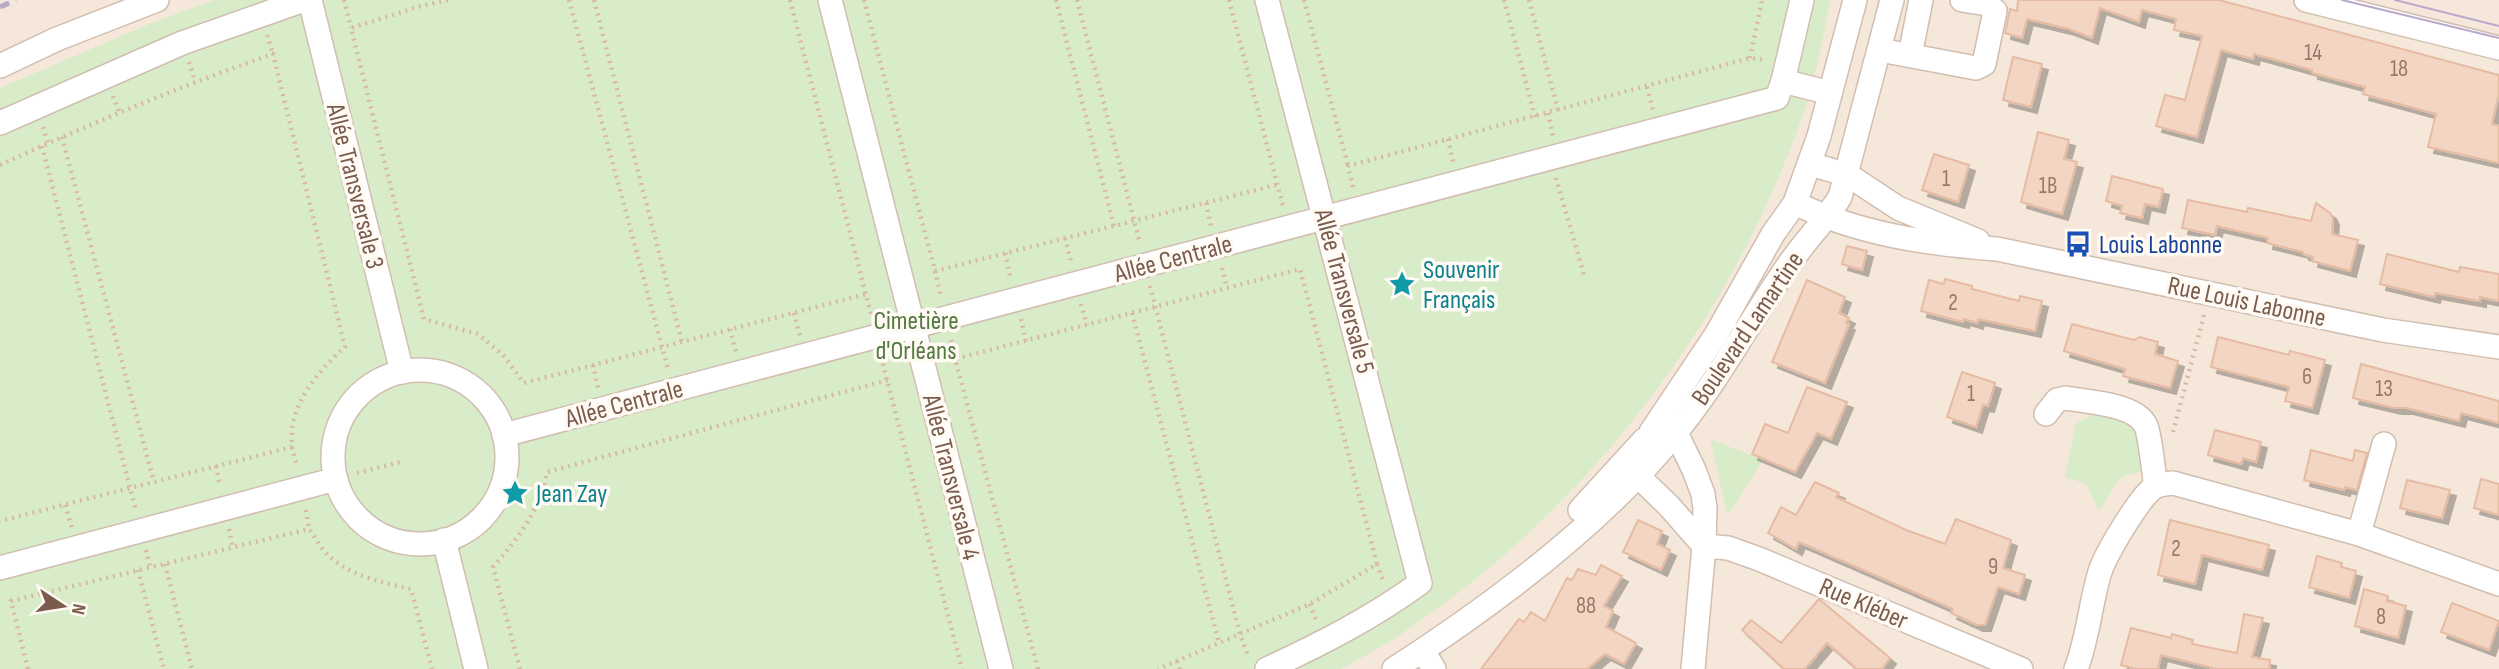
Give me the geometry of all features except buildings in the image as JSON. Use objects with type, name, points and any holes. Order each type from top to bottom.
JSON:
[{"type":"street","points":[[0,66],[57,39],[157,0]]},
{"type":"street","points":[[0,123],[182,43],[304,0]]},
{"type":"street","name":"Allée Transversale 3","points":[[310,0],[402,372]]},
{"type":"street","name":"Allée Transversale 4","points":[[830,0],[1001,669]]},
{"type":"street","name":"Allée Transversale 5","points":[[1258,663],[1335,637],[1384,609],[1420,583],[1267,0]]},
{"type":"street","points":[[1802,0],[1785,72],[1830,93]]},
{"type":"street","name":"Boulevard Lamartine","points":[[1637,475],[1651,432],[1716,335],[1773,234],[1795,203],[1811,164],[1855,0]]},
{"type":"street","name":"Boulevard Lamartine","points":[[1856,136],[1863,73],[1881,0]]},
{"type":"street","name":"Boulevard Lamartine","points":[[1394,669],[1428,660],[1484,608],[1550,558],[1637,475],[1676,433],[1710,387],[1795,254],[1827,218],[1840,197],[1848,175],[1892,0]]},
{"type":"street","points":[[1910,55],[1921,0]]},
{"type":"street","points":[[1880,50],[1976,68],[1984,64],[1994,11],[1987,4],[1962,0]]},
{"type":"street","points":[[2306,0],[2499,48]]},
{"type":"street","name":"Allée Centrale","points":[[504,435],[1777,98],[1785,72]]},
{"type":"street","points":[[1811,164],[1848,175]]},
{"type":"street","name":"Rue Louis Labonne","points":[[1848,175],[1898,208],[1997,249]]},
{"type":"street","name":"Rue Louis Labonne","points":[[1795,203],[1827,218],[1860,228],[1940,245],[1997,249],[2383,330],[2499,347]]},
{"type":"street","points":[[402,372],[440,372],[457,378],[487,401],[504,435],[507,454],[500,491],[478,522],[462,533],[444,540],[410,544],[377,533],[351,510],[336,479],[334,444],[346,411],[370,386],[402,372]]},
{"type":"street","points":[[2046,414],[2057,400],[2066,398],[2126,409],[2136,415],[2146,426],[2156,486]]},
{"type":"street","points":[[1373,669],[1399,656],[1490,593],[1590,501],[1651,432]]},
{"type":"street","points":[[1676,433],[1703,494],[1703,546],[1693,669]]},
{"type":"street","points":[[2359,534],[2384,444]]},
{"type":"street","points":[[1637,475],[1669,506],[1703,546]]},
{"type":"street","points":[[0,568],[336,479]]},
{"type":"street","points":[[2076,669],[2084,647],[2099,574],[2106,556],[2146,495],[2156,486],[2173,483],[2359,534],[2499,584]]},
{"type":"street","points":[[444,540],[477,669]]},
{"type":"street","name":"Rue Kléber","points":[[1703,546],[1728,548],[1759,558],[2021,669]]},
{"type":"path","points":[[344,0],[424,319],[478,334],[503,355],[524,383],[866,294],[790,0]]},
{"type":"path","points":[[351,27],[421,3],[448,0]]},
{"type":"path","points":[[569,0],[663,347]]},
{"type":"path","points":[[594,0],[682,342]]},
{"type":"path","points":[[864,0],[935,271],[1276,185],[1228,0]]},
{"type":"path","points":[[1056,0],[1114,226]]},
{"type":"path","points":[[1077,0],[1135,220]]},
{"type":"path","points":[[1304,0],[1358,209]]},
{"type":"path","points":[[1504,0],[1535,117]]},
{"type":"path","points":[[1529,0],[1558,110]]},
{"type":"path","points":[[1751,58],[1762,0]]},
{"type":"path","points":[[0,165],[195,81],[273,54],[345,347],[327,363],[309,387],[294,419],[292,447],[0,522]]},
{"type":"path","points":[[1348,166],[1751,58],[1785,72]]},
{"type":"path","points":[[62,137],[153,482]]},
{"type":"path","points":[[42,146],[131,488]]},
{"type":"path","points":[[1551,158],[1584,275]]},
{"type":"path","points":[[1038,669],[955,359],[1300,269],[1377,565],[1310,604],[1158,669]]},
{"type":"path","points":[[2170,442],[2207,304]]},
{"type":"path","points":[[1156,307],[1240,634],[1258,663]]},
{"type":"path","points":[[1132,313],[1219,643]]},
{"type":"path","points":[[520,669],[493,568],[520,536],[542,496],[547,472],[888,380],[962,669]]},
{"type":"path","points":[[368,470],[404,461]]},
{"type":"path","points":[[28,669],[11,601],[309,529],[329,556],[348,568],[384,583],[411,589],[432,669]]},
{"type":"path","points":[[165,564],[192,669]]},
{"type":"path","points":[[138,570],[164,669]]},
{"type":"path","points":[[1177,661],[1180,669]]},
{"type":"shaded area","name":"Cimetière d'Orléans","points":[[0,0],[2499,0],[2499,669],[0,669]]},
{"type":"green space","name":"Cimetière d'Orléans","points":[[214,0],[1831,0],[1810,93],[1774,189],[1743,253],[1707,315],[1667,375],[1624,431],[1577,485],[1526,535],[1425,618],[1340,669],[0,669],[0,88],[154,22]]},
{"type":"green space","points":[[2095,414],[2112,415],[2136,427],[2142,471],[2121,477],[2099,511],[2086,484],[2065,477],[2076,423]]},
{"type":"green space","points":[[1710,439],[1763,460],[1729,514],[1727,513]]},
{"type":"tram line","points":[[2342,0],[2499,38]]},
{"type":"tram line","points":[[2395,0],[2499,26]]},
{"type":"railway","points":[[0,7],[16,0]]},
{"type":"place","name":"Louis Labonne","points":[[2078,244]]},
{"type":"place","name":"Souvenir Français","points":[[1402,284]]},
{"type":"place","name":"Jean Zay","points":[[515,493]]}]
